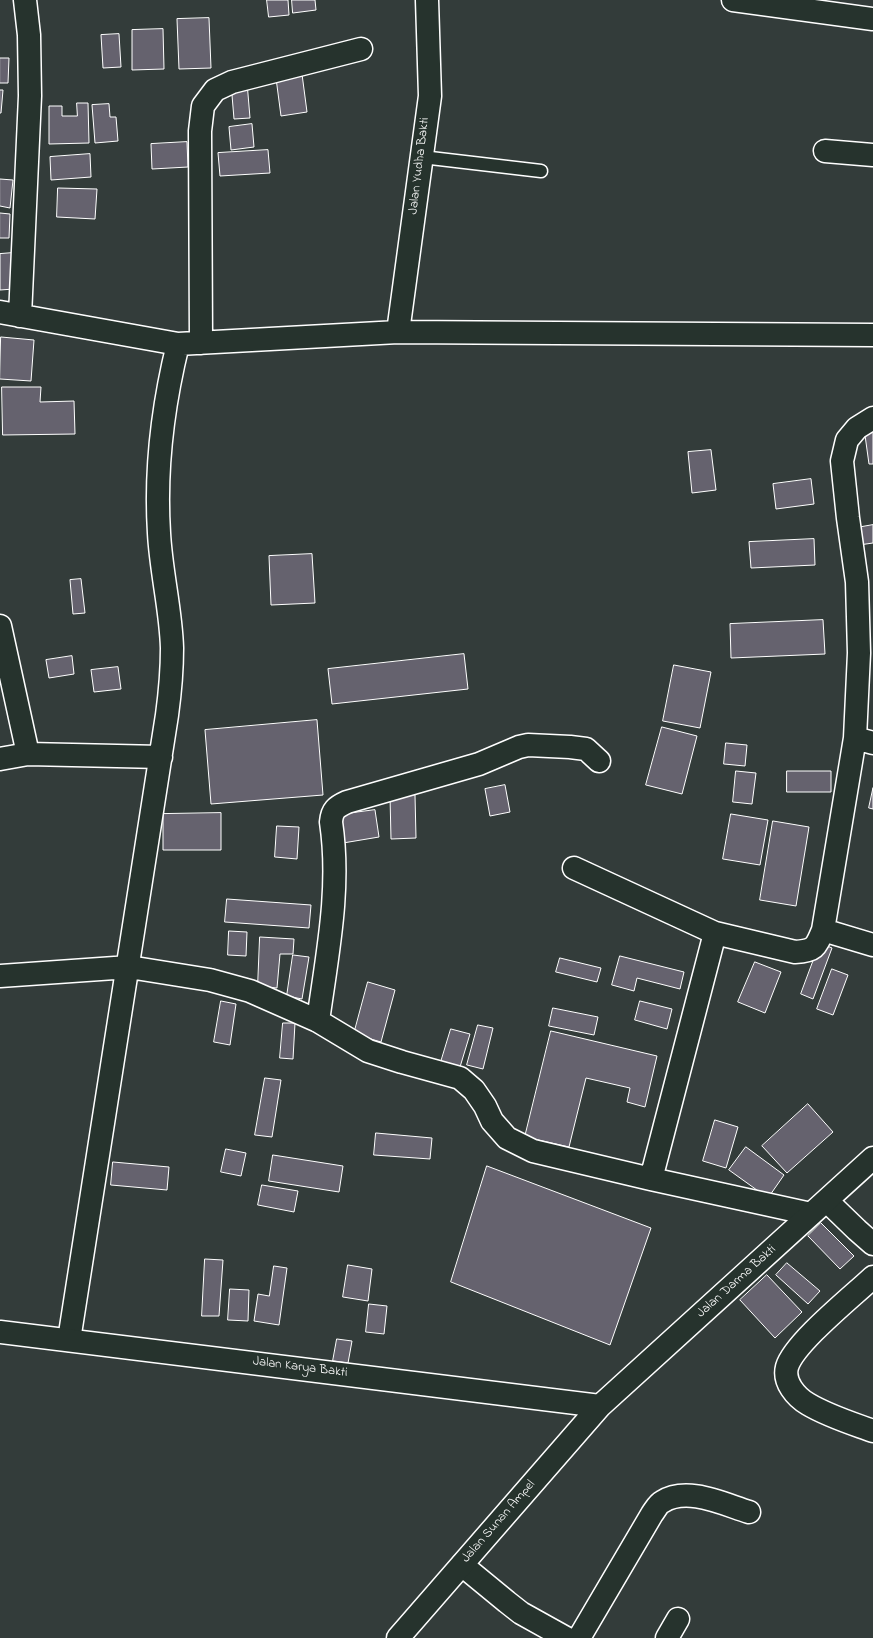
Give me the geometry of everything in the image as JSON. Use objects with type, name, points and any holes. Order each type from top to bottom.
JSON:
[{"type":"street","points":[[25,0],[29,35],[30,96],[10,314],[178,344],[398,332],[873,335]]},
{"type":"street","name":"Jalan Yudha Bakti","points":[[398,332],[430,96],[427,0]]},
{"type":"street","points":[[733,0],[873,19]]},
{"type":"street","points":[[201,343],[200,131],[203,106],[215,90],[232,82],[361,49]]},
{"type":"street","points":[[825,151],[873,155]]},
{"type":"street","points":[[69,1340],[129,967],[161,757],[171,678],[172,647],[168,607],[162,572],[159,532],[158,462],[171,376],[178,344]]},
{"type":"street","points":[[574,868],[715,933],[795,952],[804,952],[814,948],[818,944],[823,930],[864,741],[857,582],[842,461],[847,440],[857,428],[873,418]]},
{"type":"street","points":[[0,626],[28,754]]},
{"type":"street","points":[[318,1021],[333,912],[335,874],[331,822],[332,814],[336,807],[347,802],[479,764],[524,746],[570,747],[586,750],[600,761]]},
{"type":"street","points":[[0,759],[28,754],[161,757]]},
{"type":"street","points":[[823,930],[873,945]]},
{"type":"street","points":[[651,1179],[715,933]]},
{"type":"street","points":[[0,976],[129,967],[210,980],[250,991],[318,1021],[368,1051],[460,1078],[474,1090],[485,1106],[492,1121],[507,1138],[532,1151],[651,1179],[819,1207],[866,1238]]},
{"type":"street","name":"Jalan Darma Bakti","points":[[600,1406],[873,1158]]},
{"type":"street","points":[[873,1277],[794,1352],[787,1368],[787,1380],[793,1391],[807,1404],[830,1415],[873,1431]]},
{"type":"street","name":"Jalan Karya Bakti","points":[[0,1332],[600,1406]]},
{"type":"street","name":"Jalan Sunan Ampel","points":[[398,1638],[600,1406]]},
{"type":"street","points":[[579,1638],[652,1514],[661,1502],[673,1497],[693,1495],[749,1512]]},
{"type":"street","points":[[462,1565],[514,1607],[566,1638]]},
{"type":"street","points":[[667,1638],[678,1618]]},
{"type":"lane","points":[[422,157],[541,171]]},
{"type":"building","points":[[267,0],[288,0],[289,15],[269,17]]},
{"type":"building","points":[[292,0],[315,0],[316,10],[293,13]]},
{"type":"building","points":[[209,18],[211,68],[179,69],[177,19]]},
{"type":"building","points":[[163,29],[164,69],[132,70],[132,30]]},
{"type":"building","points":[[119,34],[121,67],[103,68],[101,35]]},
{"type":"building","points":[[0,58],[9,58],[8,83],[0,83]]},
{"type":"building","points":[[302,74],[307,112],[281,116],[276,78]]},
{"type":"building","points":[[247,82],[250,118],[234,119],[231,83]]},
{"type":"building","points":[[0,90],[3,90],[1,113],[0,113]]},
{"type":"building","points":[[77,103],[88,103],[89,143],[49,144],[49,106],[62,106],[62,116],[77,116]]},
{"type":"building","points":[[109,104],[110,117],[116,117],[118,141],[95,143],[92,105]]},
{"type":"building","points":[[252,124],[254,147],[231,150],[229,127]]},
{"type":"building","points":[[187,142],[188,167],[152,169],[151,144]]},
{"type":"building","points":[[268,150],[270,173],[220,176],[218,153]]},
{"type":"building","points":[[90,154],[91,177],[51,180],[50,157]]},
{"type":"building","points":[[0,179],[13,180],[10,208],[0,206]]},
{"type":"building","points":[[58,188],[97,189],[95,219],[57,217]]},
{"type":"building","points":[[0,213],[10,214],[9,238],[0,238]]},
{"type":"building","points":[[13,253],[14,289],[0,290],[0,254]]},
{"type":"building","points":[[1,337],[34,340],[31,381],[0,379]]},
{"type":"building","points":[[2,387],[41,387],[40,402],[74,401],[75,434],[3,435]]},
{"type":"building","points":[[873,427],[873,464],[869,464],[864,428]]},
{"type":"building","points":[[711,450],[716,490],[692,493],[688,452]]},
{"type":"building","points":[[811,479],[814,504],[776,509],[773,484]]},
{"type":"building","points":[[873,525],[873,543],[859,545],[856,528]]},
{"type":"building","points":[[814,539],[815,565],[751,568],[749,542]]},
{"type":"building","points":[[312,554],[315,603],[271,605],[269,556]]},
{"type":"building","points":[[81,579],[85,613],[73,614],[70,580]]},
{"type":"building","points":[[823,620],[825,654],[731,658],[730,624]]},
{"type":"building","points":[[464,654],[468,689],[332,704],[328,669]]},
{"type":"building","points":[[72,656],[74,674],[49,678],[46,660]]},
{"type":"building","points":[[674,665],[711,672],[700,728],[663,721]]},
{"type":"building","points":[[118,667],[121,689],[94,692],[91,670]]},
{"type":"building","points":[[317,720],[323,795],[211,804],[205,730]]},
{"type":"building","points":[[662,727],[697,736],[682,794],[646,785]]},
{"type":"building","points":[[726,743],[747,745],[745,766],[724,764]]},
{"type":"building","points":[[736,771],[756,773],[752,804],[733,802]]},
{"type":"building","points":[[787,771],[831,771],[831,792],[787,792]]},
{"type":"building","points":[[505,785],[510,812],[490,816],[485,789]]},
{"type":"building","points":[[873,788],[873,809],[869,808]]},
{"type":"building","points":[[415,795],[416,838],[391,839],[390,796]]},
{"type":"building","points":[[375,810],[379,837],[343,843],[338,815]]},
{"type":"building","points":[[221,813],[221,850],[163,850],[163,814]]},
{"type":"building","points":[[731,814],[768,820],[760,865],[723,859]]},
{"type":"building","points":[[773,821],[809,827],[796,906],[760,900]]},
{"type":"building","points":[[277,826],[299,827],[297,859],[275,857]]},
{"type":"building","points":[[227,899],[311,905],[309,928],[225,922]]},
{"type":"building","points":[[229,931],[247,932],[246,956],[228,955]]},
{"type":"building","points":[[260,937],[294,939],[293,954],[280,954],[277,988],[258,986]]},
{"type":"building","points":[[820,943],[832,948],[813,999],[801,994]]},
{"type":"building","points":[[293,955],[309,957],[302,999],[287,996]]},
{"type":"building","points":[[620,956],[684,972],[680,989],[637,978],[634,991],[612,985]]},
{"type":"building","points":[[560,958],[601,968],[597,982],[556,972]]},
{"type":"building","points":[[755,962],[781,972],[765,1013],[738,1002]]},
{"type":"building","points":[[832,969],[848,975],[833,1015],[817,1009]]},
{"type":"building","points":[[368,982],[395,990],[381,1042],[354,1034]]},
{"type":"building","points":[[221,1001],[236,1004],[230,1045],[214,1042]]},
{"type":"building","points":[[640,1001],[672,1009],[667,1029],[635,1020]]},
{"type":"building","points":[[553,1008],[598,1017],[594,1035],[549,1026]]},
{"type":"building","points":[[283,1023],[295,1023],[293,1059],[280,1058]]},
{"type":"building","points":[[478,1025],[493,1028],[483,1069],[467,1065]]},
{"type":"building","points":[[451,1029],[470,1034],[460,1067],[441,1062]]},
{"type":"building","points":[[551,1031],[657,1056],[645,1107],[627,1102],[630,1088],[586,1078],[569,1147],[525,1137]]},
{"type":"building","points":[[265,1078],[281,1080],[272,1137],[255,1135]]},
{"type":"building","points":[[808,1104],[833,1132],[787,1173],[762,1146]]},
{"type":"building","points":[[715,1120],[738,1127],[726,1168],[703,1161]]},
{"type":"building","points":[[376,1133],[432,1138],[430,1159],[374,1155]]},
{"type":"building","points":[[746,1147],[784,1175],[768,1198],[729,1170]]},
{"type":"building","points":[[226,1149],[246,1153],[241,1176],[221,1172]]},
{"type":"building","points":[[273,1155],[343,1166],[339,1192],[269,1181]]},
{"type":"building","points":[[113,1162],[169,1167],[167,1190],[111,1185]]},
{"type":"building","points":[[487,1166],[651,1228],[610,1345],[451,1282]]},
{"type":"building","points":[[262,1185],[298,1191],[294,1212],[258,1205]]},
{"type":"building","points":[[821,1223],[854,1256],[840,1269],[808,1236]]},
{"type":"building","points":[[205,1259],[223,1260],[219,1316],[202,1316]]},
{"type":"building","points":[[787,1263],[820,1291],[808,1304],[776,1275]]},
{"type":"building","points":[[348,1265],[372,1269],[368,1301],[343,1297]]},
{"type":"building","points":[[274,1266],[287,1268],[279,1325],[254,1321],[258,1294],[269,1296]]},
{"type":"building","points":[[767,1275],[802,1312],[775,1338],[740,1300]]},
{"type":"building","points":[[230,1289],[249,1290],[248,1321],[228,1320]]},
{"type":"building","points":[[369,1304],[387,1306],[384,1334],[366,1332]]},
{"type":"building","points":[[337,1339],[352,1341],[348,1363],[333,1361]]}]
